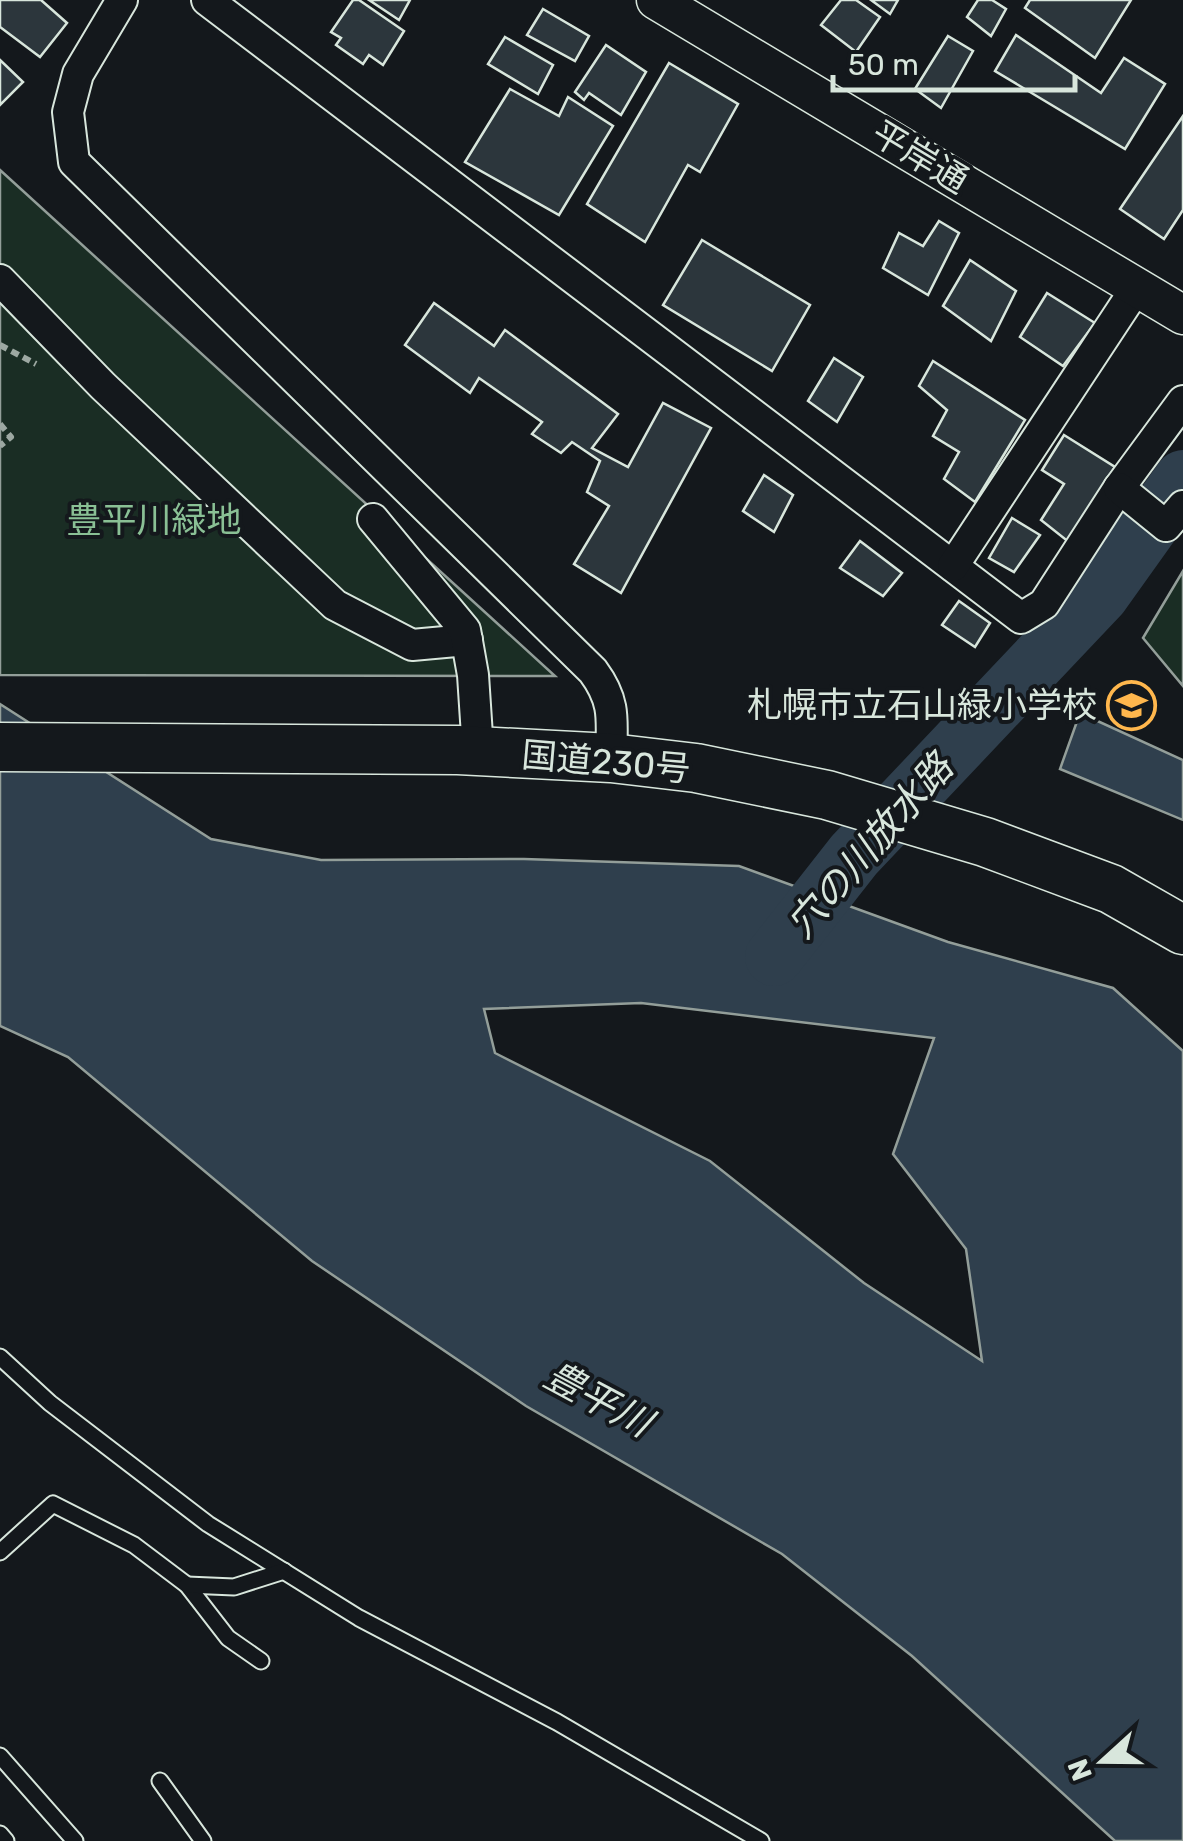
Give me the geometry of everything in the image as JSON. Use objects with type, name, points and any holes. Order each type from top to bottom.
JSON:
[{"type":"highway","name":"国道230号","points":[[0,748],[460,750],[611,758],[696,768],[827,794],[985,842],[1111,889],[1183,930]]},
{"type":"street","points":[[122,0],[78,74],[68,112],[74,162],[593,670],[610,694],[611,758]]},
{"type":"street","points":[[207,0],[1021,618],[1044,604],[1119,488],[1183,402]]},
{"type":"street","name":"平岸通","points":[[656,0],[1183,315]]},
{"type":"street","points":[[0,280],[102,386],[335,605],[412,644],[467,640]]},
{"type":"street","points":[[953,566],[1137,287]]},
{"type":"street","points":[[1119,488],[1175,516]]},
{"type":"street","points":[[373,519],[466,630],[473,675],[460,750]]},
{"type":"lane","points":[[0,1357],[50,1403],[208,1524],[359,1618],[557,1722],[761,1841]]},
{"type":"lane","points":[[0,1552],[53,1504],[134,1545],[187,1586],[228,1638],[261,1661]]},
{"type":"lane","points":[[187,1586],[234,1587],[284,1572]]},
{"type":"lane","points":[[0,1756],[75,1841]]},
{"type":"lane","points":[[160,1781],[203,1841]]},
{"type":"lane","points":[[0,1834],[6,1841]]},
{"type":"path","points":[[0,424],[11,436],[0,446]]},
{"type":"green space","name":"豊平川緑地","points":[[0,170],[555,676],[0,675]]},
{"type":"green space","points":[[1183,571],[1183,686],[1143,638]]},
{"type":"water","name":"豊平川","points":[[0,704],[211,839],[321,860],[524,859],[739,866],[948,942],[1113,988],[1183,1051],[1183,1841],[1115,1841],[912,1656],[782,1554],[526,1406],[312,1261],[68,1057],[0,1026]],"holes":[[[641,1003],[934,1038],[893,1154],[966,1249],[982,1361],[864,1283],[710,1161],[495,1053],[484,1009]]]},
{"type":"water","points":[[1080,713],[1183,760],[1183,820],[1060,769]]},
{"type":"building","points":[[0,0],[41,0],[67,23],[40,57],[0,27]]},
{"type":"building","points":[[353,0],[359,0],[404,31],[383,65],[369,55],[363,64],[336,45],[341,38],[331,32]]},
{"type":"building","points":[[369,0],[410,0],[399,20]]},
{"type":"building","points":[[841,0],[856,0],[880,17],[856,52],[821,25]]},
{"type":"building","points":[[871,0],[898,0],[890,14]]},
{"type":"building","points":[[978,0],[992,0],[1006,9],[991,36],[967,17]]},
{"type":"building","points":[[1030,0],[1131,0],[1095,58],[1025,8]]},
{"type":"building","points":[[543,9],[589,36],[575,61],[527,35]]},
{"type":"building","points":[[1016,35],[1101,93],[1124,58],[1165,84],[1125,149],[995,71]]},
{"type":"building","points":[[948,36],[973,51],[941,108],[915,89]]},
{"type":"building","points":[[505,37],[553,65],[538,94],[488,64]]},
{"type":"building","points":[[606,45],[646,72],[621,115],[589,93],[584,100],[575,92]]},
{"type":"building","points":[[0,60],[23,82],[0,105]]},
{"type":"building","points":[[669,63],[738,104],[700,172],[688,165],[645,242],[587,204]]},
{"type":"building","points":[[510,89],[559,116],[568,97],[613,126],[559,215],[465,162]]},
{"type":"building","points":[[1183,116],[1183,210],[1164,239],[1120,209]]},
{"type":"building","points":[[939,221],[959,233],[928,295],[883,268],[899,233],[923,246]]},
{"type":"building","points":[[702,240],[810,305],[772,371],[663,305]]},
{"type":"building","points":[[970,260],[1016,291],[991,341],[943,306]]},
{"type":"building","points":[[1047,293],[1095,323],[1063,366],[1020,337]]},
{"type":"building","points":[[434,303],[494,346],[505,330],[618,414],[592,448],[628,467],[663,403],[711,428],[621,593],[574,564],[609,506],[587,492],[600,461],[572,442],[561,453],[532,434],[542,422],[479,378],[470,393],[405,345]]},
{"type":"building","points":[[834,358],[863,377],[837,422],[808,401]]},
{"type":"building","points":[[933,361],[1025,420],[975,502],[944,479],[959,452],[933,436],[947,410],[919,386]]},
{"type":"building","points":[[1064,435],[1115,467],[1070,543],[1041,520],[1064,484],[1042,470]]},
{"type":"building","points":[[764,475],[793,495],[774,532],[743,511]]},
{"type":"building","points":[[1012,518],[1040,535],[1014,572],[989,558]]},
{"type":"building","points":[[860,541],[902,573],[883,596],[840,568]]},
{"type":"building","points":[[959,601],[990,623],[975,647],[942,625]]},
{"type":"waterway","name":"穴の川放水路","points":[[774,957],[854,855],[1100,595],[1183,479]]},
{"type":"place","name":"札幌市立石山緑小学校","points":[[1132,705]]}]
